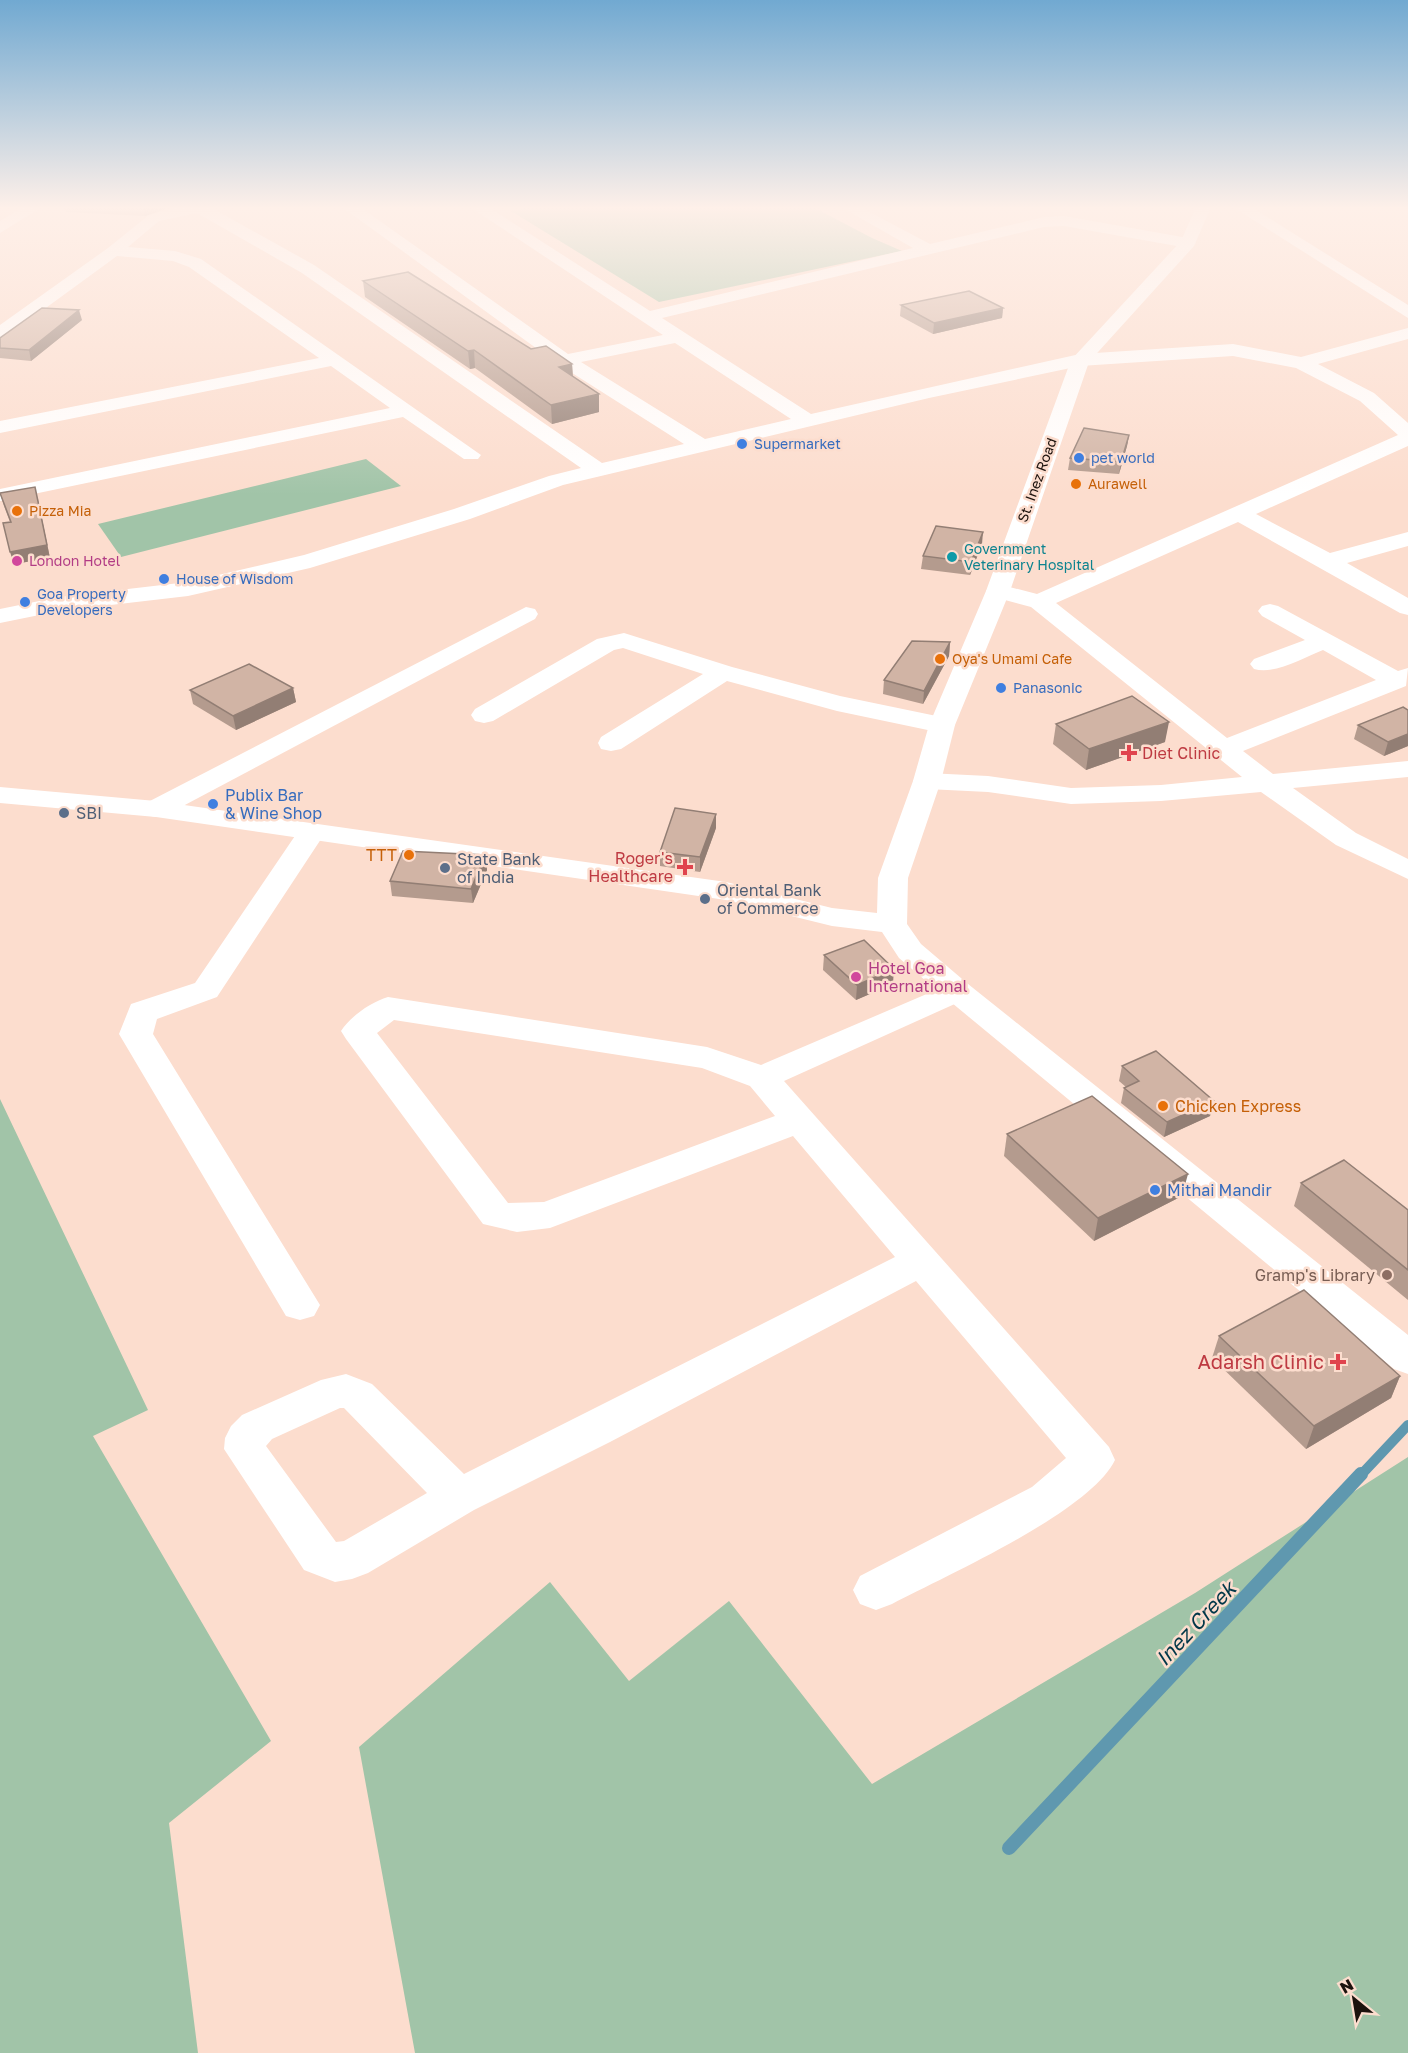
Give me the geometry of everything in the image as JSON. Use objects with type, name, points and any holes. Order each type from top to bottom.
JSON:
[{"type":"street","points":[[0,333],[42,303]]},
{"type":"street","points":[[253,303],[471,455]]},
{"type":"street","points":[[357,303],[598,470]]},
{"type":"street","points":[[485,303],[565,360],[702,446]]},
{"type":"street","points":[[628,303],[678,338],[807,420]]},
{"type":"street","points":[[649,316],[706,303]]},
{"type":"street","name":"St. Inez Road","points":[[891,924],[892,879],[927,781],[942,725],[998,591],[1080,360],[1097,345],[1135,303]]},
{"type":"street","points":[[1392,303],[1408,313]]},
{"type":"street","points":[[1301,363],[1408,333]]},
{"type":"street","points":[[565,360],[678,338]]},
{"type":"street","points":[[2,610],[188,588],[310,561],[462,514],[556,480],[807,420],[1080,360],[1233,350],[1301,363],[1367,397],[1408,433]]},
{"type":"street","points":[[0,427],[336,360]]},
{"type":"street","points":[[0,495],[408,410]]},
{"type":"street","points":[[1040,602],[1408,438]]},
{"type":"street","points":[[1238,513],[1408,608]]},
{"type":"street","points":[[1327,561],[1408,539]]},
{"type":"street","points":[[998,591],[1040,602],[1268,783],[1346,839],[1408,870]]},
{"type":"street","points":[[1270,611],[1402,679]]},
{"type":"street","points":[[156,809],[526,614]]},
{"type":"street","points":[[484,715],[606,644],[624,640],[723,672],[837,703],[942,725]]},
{"type":"street","points":[[1263,664],[1325,641]]},
{"type":"street","points":[[611,743],[723,672]]},
{"type":"street","points":[[1223,749],[1402,679]]},
{"type":"street","points":[[927,781],[988,784],[1071,796],[1161,793],[1408,769]]},
{"type":"street","points":[[2,799],[156,809],[726,891],[832,917],[891,924],[910,951],[957,991],[1408,1358]]},
{"type":"street","points":[[300,1305],[136,1034],[143,1012],[206,990],[310,832]]},
{"type":"street","points":[[762,1078],[957,991]]},
{"type":"street","points":[[798,1121],[550,1214],[528,1220],[514,1219],[496,1214],[358,1030],[388,1008],[707,1058],[762,1078],[1094,1460],[1047,1500],[876,1590]]},
{"type":"street","points":[[459,1497],[358,1396],[346,1390],[335,1392],[257,1427],[246,1438],[245,1449],[320,1556],[336,1562],[351,1559],[459,1497],[595,1430],[922,1260]]},
{"type":"green space","points":[[366,459],[401,486],[121,557],[98,524]]},
{"type":"green space","points":[[0,1099],[148,1410],[93,1436],[271,1741],[169,1823],[198,2053],[0,2053]]},
{"type":"green space","points":[[1408,1457],[1408,2053],[415,2053],[359,1747],[550,1582],[629,1681],[729,1601],[872,1784],[1195,1593]]},
{"type":"building","points":[[396,303],[457,303],[531,349],[546,346],[572,364],[559,367],[599,394],[551,405],[474,350],[468,351]]},
{"type":"building","points":[[912,303],[993,303],[1003,308],[934,323],[901,305]]},
{"type":"building","points":[[42,308],[79,310],[29,350],[0,348],[0,338]]},
{"type":"building","points":[[1084,428],[1129,435],[1121,462],[1070,458]]},
{"type":"building","points":[[35,487],[47,545],[10,552],[3,523],[11,522],[0,493]]},
{"type":"building","points":[[936,526],[983,532],[971,562],[923,556]]},
{"type":"building","points":[[912,641],[950,642],[924,691],[884,680]]},
{"type":"building","points":[[249,664],[293,688],[233,716],[190,690]]},
{"type":"building","points":[[1132,696],[1169,722],[1089,749],[1056,724]]},
{"type":"building","points":[[1403,707],[1408,710],[1408,734],[1388,742],[1358,725]]},
{"type":"building","points":[[675,808],[716,814],[700,857],[660,852]]},
{"type":"building","points":[[403,851],[485,855],[471,889],[390,881]]},
{"type":"building","points":[[864,940],[894,969],[857,985],[824,955]]},
{"type":"building","points":[[1156,1051],[1214,1101],[1167,1122],[1124,1088],[1139,1081],[1122,1066]]},
{"type":"building","points":[[1092,1096],[1188,1174],[1098,1218],[1007,1134]]},
{"type":"building","points":[[1344,1160],[1408,1210],[1408,1270],[1301,1183]]},
{"type":"building","points":[[1304,1290],[1400,1376],[1314,1426],[1219,1336]]},
{"type":"waterway","name":"Inez Creek","points":[[1360,1476],[1408,1425]]},
{"type":"waterway","name":"Inez Creek","points":[[1009,1848],[1361,1474]]},
{"type":"place","name":"Supermarket","points":[[742,444]]},
{"type":"place","name":"pet world","points":[[1079,458]]},
{"type":"place","name":"Aurawell","points":[[1076,484]]},
{"type":"place","name":"Pizza Mia","points":[[17,511]]},
{"type":"place","name":"Government Veterinary Hospital","points":[[952,557]]},
{"type":"place","name":"London Hotel","points":[[17,561]]},
{"type":"place","name":"House of Wisdom","points":[[164,579]]},
{"type":"place","name":"Goa Property Developers","points":[[25,602]]},
{"type":"place","name":"Oya's Umami Cafe","points":[[940,659]]},
{"type":"place","name":"Panasonic","points":[[1001,688]]},
{"type":"place","name":"Diet Clinic","points":[[1129,753]]},
{"type":"place","name":"Publix Bar & Wine Shop","points":[[213,804]]},
{"type":"place","name":"SBI","points":[[64,813]]},
{"type":"place","name":"TTT","points":[[409,855]]},
{"type":"place","name":"Roger's Healthcare","points":[[685,867]]},
{"type":"place","name":"State Bank of India","points":[[445,868]]},
{"type":"place","name":"Oriental Bank of Commerce","points":[[705,899]]},
{"type":"place","name":"Hotel Goa International","points":[[856,977]]},
{"type":"place","name":"Chicken Express","points":[[1163,1106]]},
{"type":"place","name":"Mithai Mandir","points":[[1155,1190]]},
{"type":"place","name":"Gramp's Library","points":[[1387,1275]]},
{"type":"place","name":"Adarsh Clinic","points":[[1338,1362]]}]
